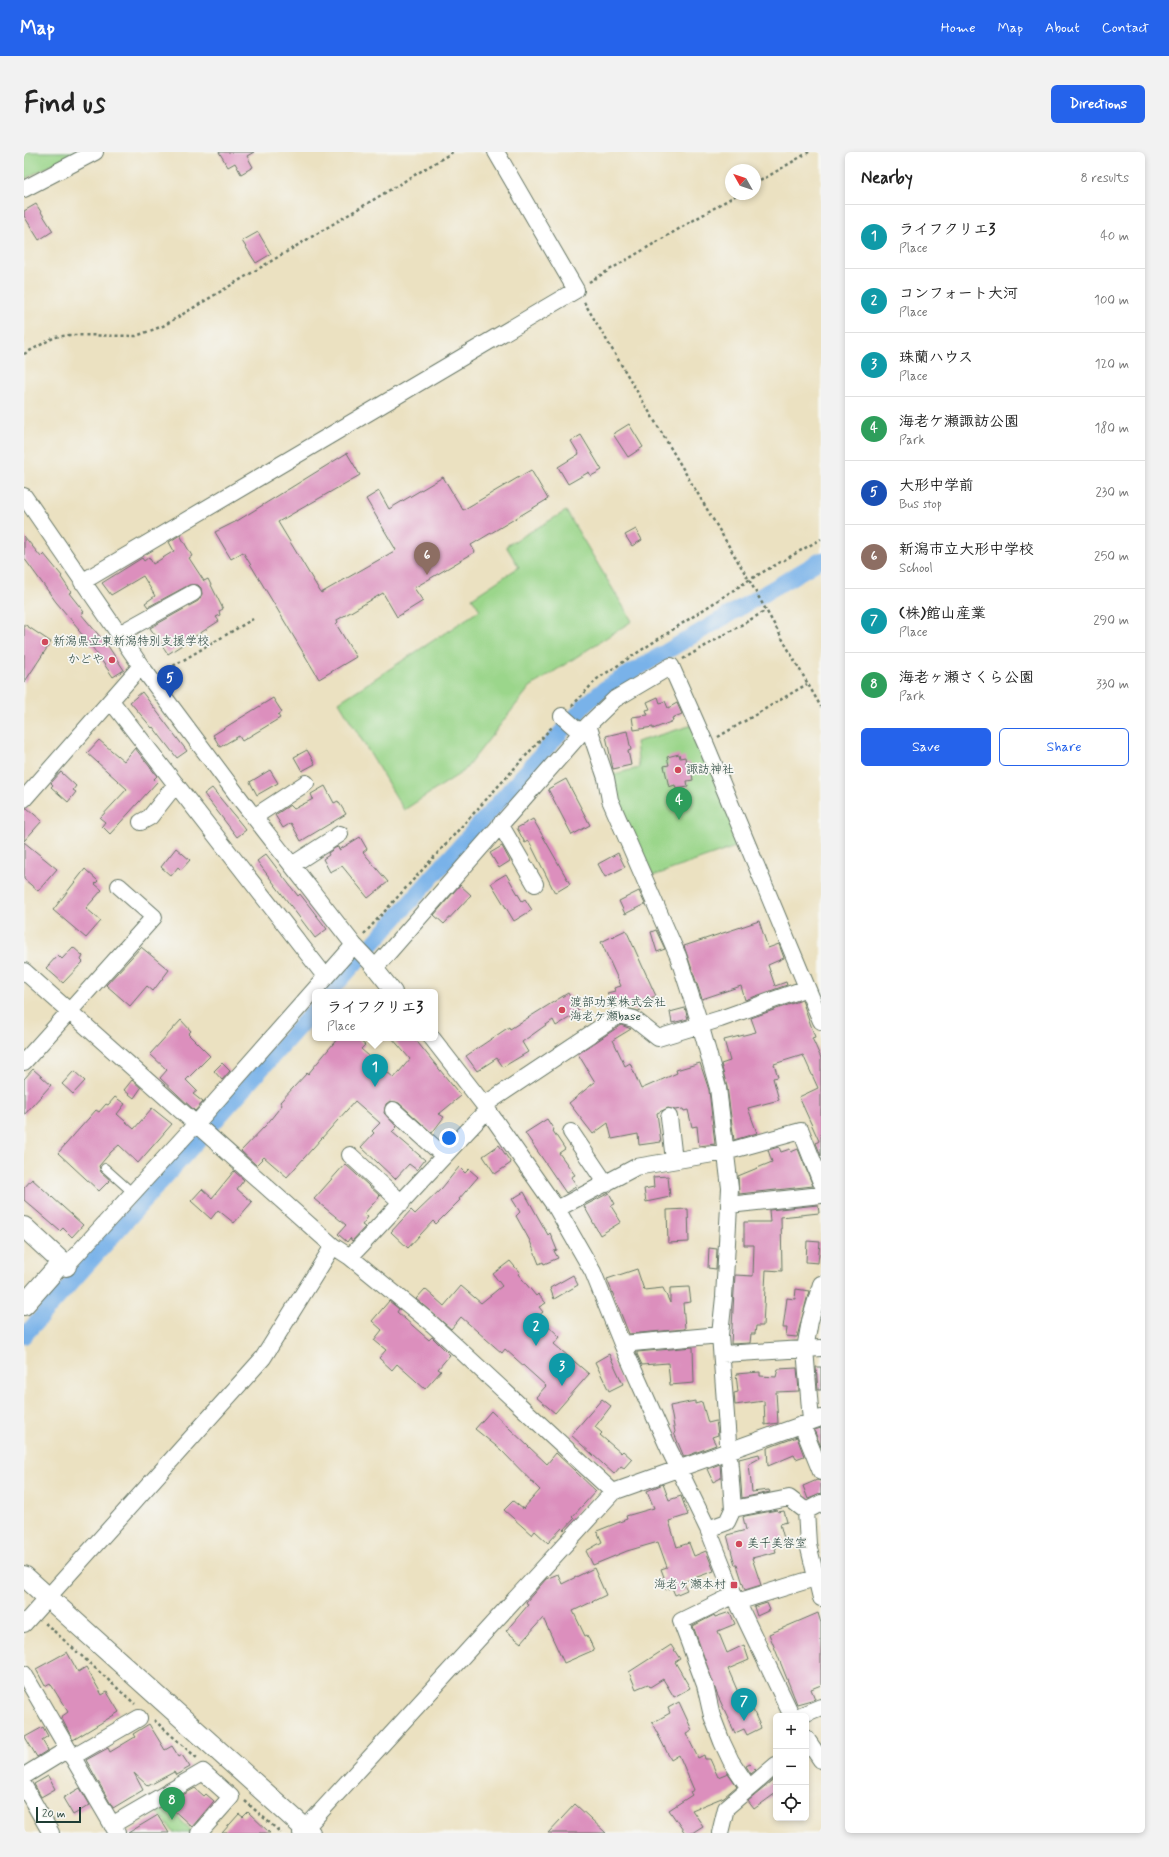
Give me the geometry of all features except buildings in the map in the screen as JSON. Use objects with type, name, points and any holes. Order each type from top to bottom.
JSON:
[{"type":"street","points":[[24,190],[95,152]]},
{"type":"street","points":[[82,582],[324,441],[576,290],[496,152]]},
{"type":"street","points":[[24,496],[146,673],[254,817],[356,947],[392,989]]},
{"type":"street","points":[[119,634],[192,593]]},
{"type":"street","points":[[372,965],[585,729],[615,699],[671,666],[706,745],[821,1021]]},
{"type":"street","points":[[24,799],[111,701],[146,673]]},
{"type":"street","points":[[111,701],[321,971]]},
{"type":"street","points":[[562,716],[585,729],[606,778],[610,800],[678,956],[700,1024],[718,1088],[730,1188],[724,1297],[720,1336],[733,1509],[726,1522],[708,1529]]},
{"type":"street","points":[[254,817],[306,783]]},
{"type":"street","points":[[141,822],[150,816],[176,784]]},
{"type":"street","points":[[500,824],[535,884]]},
{"type":"street","points":[[292,865],[340,834]]},
{"type":"street","points":[[24,1062],[154,917],[119,886]]},
{"type":"street","points":[[318,989],[356,947]]},
{"type":"street","points":[[24,971],[333,1246],[350,1257],[432,1324],[613,1492]]},
{"type":"street","points":[[350,1257],[402,1203],[486,1107],[619,1015],[634,1018],[658,1038],[807,988]]},
{"type":"street","points":[[24,1305],[133,1193],[312,996]]},
{"type":"street","points":[[434,1041],[486,1107],[557,1209],[593,1272],[622,1344],[669,1450],[708,1529],[736,1598],[791,1713]]},
{"type":"street","points":[[393,1110],[444,1156]]},
{"type":"street","points":[[669,1117],[674,1160]]},
{"type":"street","points":[[557,1209],[636,1167],[725,1152],[801,1130],[821,1182]]},
{"type":"street","points":[[571,1132],[606,1184]]},
{"type":"street","points":[[350,1155],[402,1203]]},
{"type":"street","points":[[729,1205],[821,1196]]},
{"type":"street","points":[[24,1227],[64,1264]]},
{"type":"street","points":[[24,1624],[263,1358],[333,1246]]},
{"type":"street","points":[[821,1284],[810,1320],[813,1349],[811,1422],[821,1472]]},
{"type":"street","points":[[622,1344],[720,1336]]},
{"type":"street","points":[[722,1354],[813,1349]]},
{"type":"street","points":[[24,1576],[305,1832],[613,1492],[811,1422]]},
{"type":"street","points":[[733,1509],[789,1498],[806,1511],[808,1544],[821,1598]]},
{"type":"street","points":[[806,1511],[821,1503]]},
{"type":"street","points":[[749,1788],[731,1761],[722,1742],[712,1716],[705,1685],[681,1621],[736,1598],[815,1578]]},
{"type":"street","points":[[24,1674],[29,1696],[70,1753],[114,1829],[203,1772],[231,1797],[199,1833]]},
{"type":"street","points":[[806,1713],[821,1707]]},
{"type":"street","points":[[24,1776],[139,1718]]},
{"type":"street","points":[[809,1743],[821,1760]]},
{"type":"street","points":[[720,1833],[726,1808],[773,1768]]},
{"type":"street","points":[[24,1786],[51,1833]]},
{"type":"lane","points":[[105,1168],[133,1193]]},
{"type":"path","points":[[24,354],[55,337],[70,335],[136,336],[163,326],[453,152]]},
{"type":"path","points":[[761,180],[809,152]]},
{"type":"path","points":[[728,200],[576,290],[752,585],[765,611],[821,707]]},
{"type":"path","points":[[356,947],[562,716],[597,679],[749,580],[821,539]]},
{"type":"path","points":[[671,666],[765,611]]},
{"type":"path","points":[[146,673],[253,619]]},
{"type":"path","points":[[706,745],[807,684]]},
{"type":"green space","points":[[24,152],[76,152],[24,179]]},
{"type":"green space","points":[[566,511],[632,621],[530,687],[464,771],[404,810],[339,702],[480,610],[472,598],[519,567],[506,546]]},
{"type":"green space","points":[[693,725],[741,845],[653,876],[615,796],[610,775],[639,768],[636,742]]},
{"type":"green space","points":[[164,1804],[192,1831],[189,1833],[174,1833],[156,1809]]},
{"type":"waterway","points":[[333,989],[586,704],[608,686],[821,560]]},
{"type":"waterway","points":[[24,1336],[312,1012]]},
{"type":"place","name":"新潟市立大形中学校","points":[[427,575]]},
{"type":"place","name":"新潟県立東新潟特別支援学校","points":[[45,642]]},
{"type":"place","name":"かどや","points":[[112,660]]},
{"type":"place","name":"大形中学前","points":[[170,698]]},
{"type":"place","name":"諏訪神社","points":[[678,770]]},
{"type":"place","name":"海老ケ瀬諏訪公園","points":[[679,820]]},
{"type":"place","name":"渡部功業株式会社 海老ケ瀬base","points":[[562,1010]]},
{"type":"place","name":"ライフクリエ3","points":[[375,1087]]},
{"type":"place","name":"コンフォート大河","points":[[536,1346]]},
{"type":"place","name":"珠蘭ハウス","points":[[562,1386]]},
{"type":"place","name":"美千美容室","points":[[739,1544]]},
{"type":"place","name":"海老ヶ瀬本村","points":[[734,1585]]},
{"type":"place","name":"(株)館山産業","points":[[744,1721]]},
{"type":"place","name":"海老ヶ瀬さくら公園","points":[[172,1820]]}]
